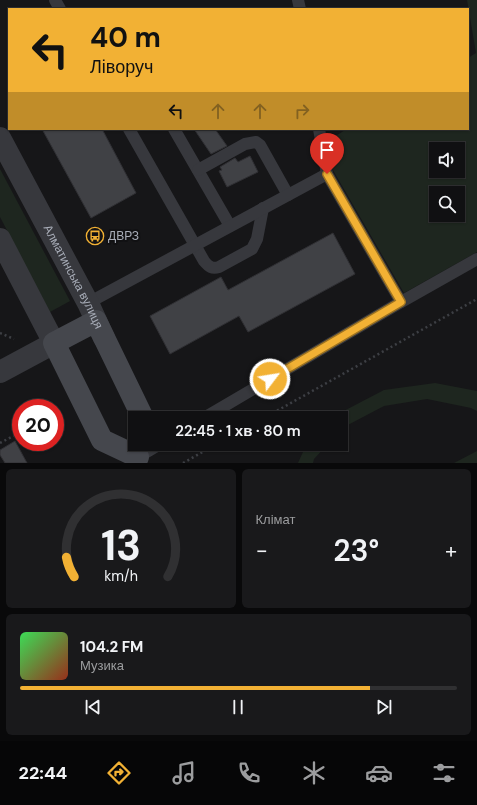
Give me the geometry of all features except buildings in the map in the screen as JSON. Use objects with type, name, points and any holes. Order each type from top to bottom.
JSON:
[{"type":"street","name":"Алматинська вулиця","points":[[0,138],[92,312],[140,411]]},
{"type":"street","points":[[0,239],[54,342],[102,440],[140,455]]},
{"type":"street","points":[[0,372],[54,342],[92,312]]},
{"type":"lane","points":[[130,130],[208,267],[214,269],[220,267],[252,249],[257,239],[263,208]]},
{"type":"lane","points":[[175,130],[230,226]]},
{"type":"lane","points":[[319,130],[327,174],[401,302]]},
{"type":"lane","points":[[198,170],[245,144],[256,142],[260,145],[288,195]]},
{"type":"lane","points":[[92,312],[195,244],[327,174]]},
{"type":"lane","points":[[216,411],[477,259]]},
{"type":"path","points":[[277,411],[477,299]]},
{"type":"path","points":[[0,333],[17,340]]},
{"type":"path","points":[[0,443],[12,437]]},
{"type":"path","points":[[183,463],[204,451]]},
{"type":"shaded area","points":[[467,0],[477,0],[477,252],[404,293],[319,146],[345,130],[469,130],[469,57],[476,53]]},
{"type":"shaded area","points":[[0,169],[70,301],[50,312],[0,217]]},
{"type":"shaded area","points":[[435,383],[477,391],[477,411],[471,408],[427,399],[384,406],[348,425],[348,411],[344,411],[384,390]]},
{"type":"shaded area","points":[[321,451],[314,459],[313,463],[298,463],[303,452]]},
{"type":"shaded area","points":[[477,451],[477,463],[454,463]]},
{"type":"place","name":"ДВРЗ","points":[[95,236]]},
{"type":"route","points":[[270,379],[401,302],[327,174]]}]
